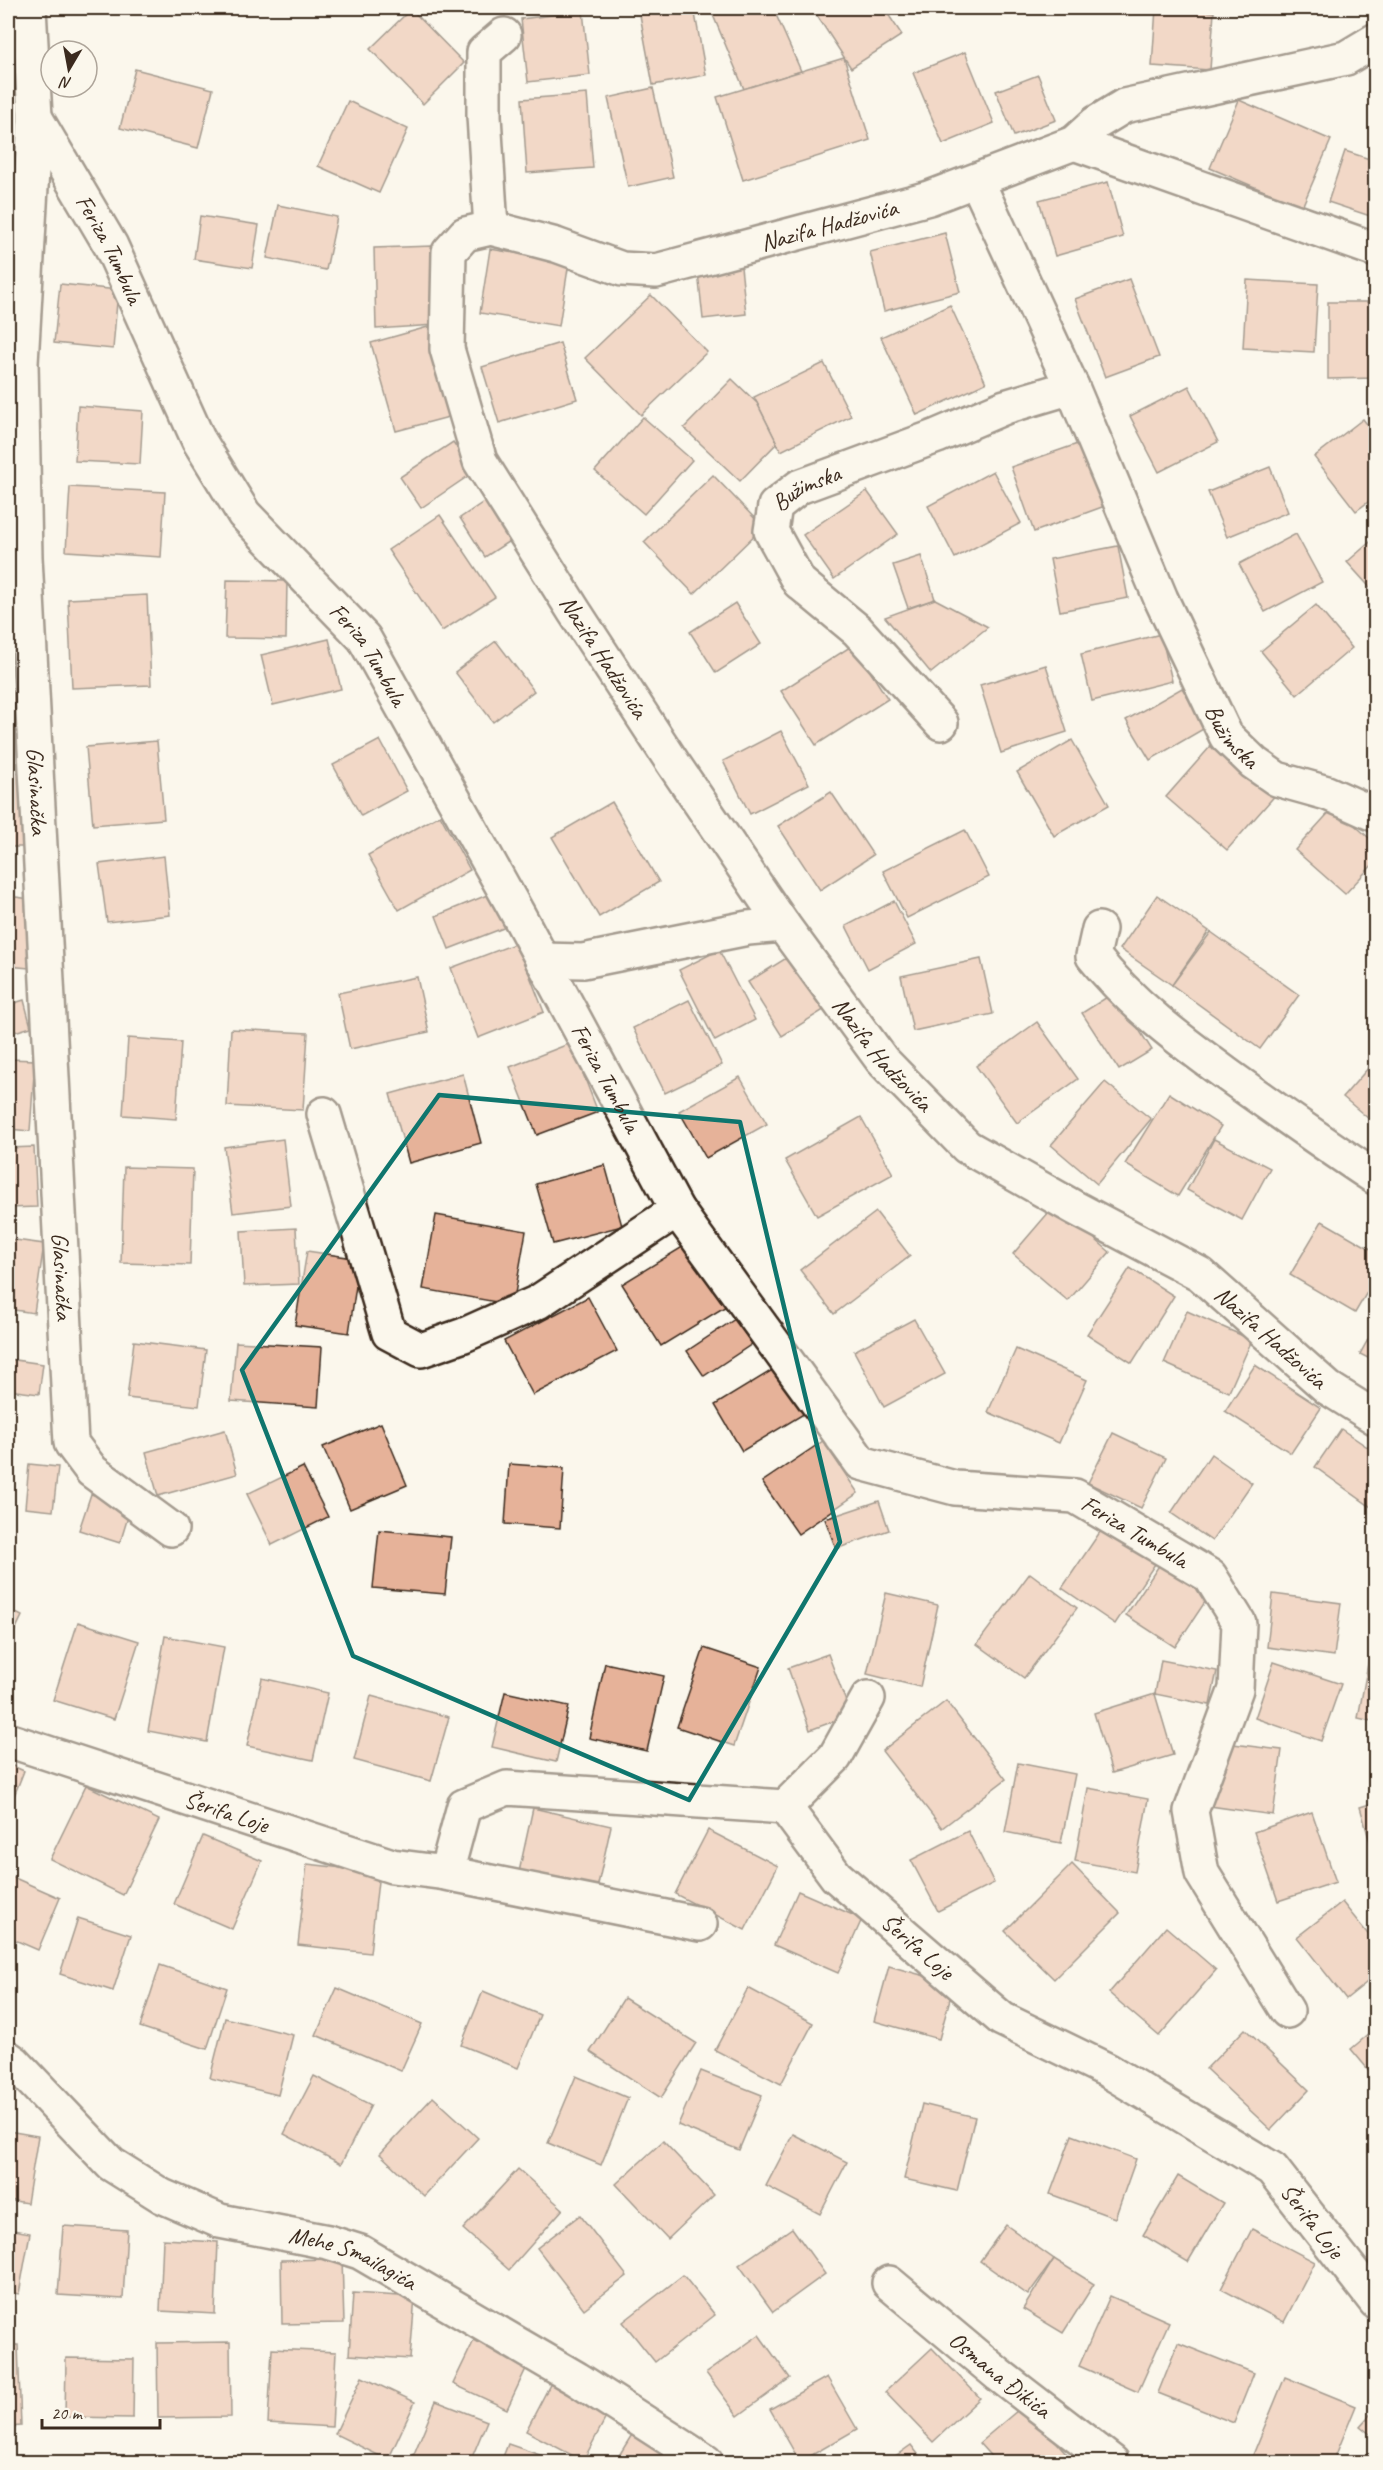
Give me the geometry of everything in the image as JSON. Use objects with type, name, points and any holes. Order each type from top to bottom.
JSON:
[{"type":"street","name":"Glasinačka","points":[[29,8],[35,117],[21,363],[25,557],[71,1443],[92,1471],[171,1529]]},
{"type":"street","points":[[491,228],[484,116],[484,52],[504,35]]},
{"type":"street","name":"Nazifa Hadžovića","points":[[1376,40],[1346,58],[1124,106],[1096,123],[1074,143],[977,181],[928,198],[656,271],[622,270],[556,245],[491,228],[465,234],[449,252],[447,349],[480,461],[599,649],[783,925],[882,1060],[967,1147],[1075,1208],[1200,1274],[1328,1388],[1376,1418]]},
{"type":"street","name":"Feriza Tumbula","points":[[35,117],[111,246],[198,439],[244,514],[364,638],[678,1210],[861,1463],[956,1488],[1075,1496],[1210,1576],[1239,1623],[1236,1689],[1191,1811],[1192,1822],[1202,1873],[1287,2011]]},
{"type":"street","points":[[1074,143],[1376,250]]},
{"type":"street","name":"Bužimska","points":[[977,181],[1072,387],[1161,599],[1226,736],[1254,762],[1277,779],[1327,794],[1376,815]]},
{"type":"street","name":"Bužimska","points":[[941,723],[857,630],[799,582],[771,531],[775,506],[799,487],[937,436],[1005,406],[1072,387]]},
{"type":"street","points":[[542,960],[583,961],[748,928],[783,925]]},
{"type":"street","points":[[1099,929],[1093,956],[1108,976],[1177,1038],[1298,1126],[1376,1178]]},
{"type":"street","points":[[324,1114],[389,1333],[421,1350],[464,1335],[538,1302],[678,1210]]},
{"type":"street","points":[[446,1873],[464,1806],[507,1788],[785,1808],[835,1757],[868,1698]]},
{"type":"street","name":"Šerifa Loje","points":[[8,1740],[392,1866],[446,1873],[700,1924]]},
{"type":"street","name":"Šerifa Loje","points":[[785,1808],[836,1876],[1002,2019],[1107,2070],[1272,2169],[1376,2302]]},
{"type":"street","name":"Mehe Smailagića","points":[[8,2058],[111,2164],[162,2196],[220,2221],[328,2242],[360,2252],[578,2379],[706,2463]]},
{"type":"street","name":"Osmana Đikića","points":[[889,2283],[999,2375],[1113,2463]]},
{"type":"highlighted area","points":[[439,1095],[740,1122],[840,1542],[689,1800],[353,1656],[242,1370]]},
{"type":"building","points":[[694,8],[706,75],[653,85],[640,15]]},
{"type":"building","points":[[710,8],[773,8],[801,71],[744,89]]},
{"type":"building","points":[[820,8],[884,8],[902,35],[851,68],[814,11]]},
{"type":"building","points":[[1156,8],[1214,12],[1210,70],[1152,66]]},
{"type":"building","points":[[411,9],[464,63],[423,104],[370,49]]},
{"type":"building","points":[[583,11],[590,75],[528,82],[521,19]]},
{"type":"building","points":[[965,52],[994,123],[943,144],[913,73]]},
{"type":"building","points":[[844,58],[870,140],[743,180],[717,97]]},
{"type":"building","points":[[135,69],[213,89],[198,148],[120,128]]},
{"type":"building","points":[[1038,75],[1056,120],[1014,136],[996,91]]},
{"type":"building","points":[[653,88],[673,177],[628,187],[608,98]]},
{"type":"building","points":[[587,94],[593,168],[527,173],[522,99]]},
{"type":"building","points":[[1239,100],[1331,140],[1302,207],[1210,168]]},
{"type":"building","points":[[348,101],[408,129],[379,193],[318,166]]},
{"type":"building","points":[[1345,151],[1376,161],[1376,218],[1328,202]]},
{"type":"building","points":[[1108,182],[1123,237],[1055,256],[1039,200]]},
{"type":"building","points":[[278,205],[337,217],[326,270],[267,258]]},
{"type":"building","points":[[11,211],[17,259],[8,260],[8,212]]},
{"type":"building","points":[[200,216],[259,225],[252,268],[194,259]]},
{"type":"building","points":[[945,233],[960,292],[884,311],[870,252]]},
{"type":"building","points":[[432,246],[435,325],[376,329],[374,248]]},
{"type":"building","points":[[490,249],[569,262],[559,326],[480,313]]},
{"type":"building","points":[[741,267],[746,314],[703,319],[698,272]]},
{"type":"building","points":[[1129,279],[1159,357],[1105,377],[1075,299]]},
{"type":"building","points":[[1247,280],[1318,284],[1314,352],[1243,348]]},
{"type":"building","points":[[60,284],[118,290],[113,349],[54,343]]},
{"type":"building","points":[[651,295],[707,352],[641,415],[585,358]]},
{"type":"building","points":[[1328,302],[1376,302],[1376,378],[1328,379]]},
{"type":"building","points":[[950,305],[986,383],[917,415],[881,337]]},
{"type":"building","points":[[435,325],[460,414],[396,431],[371,343]]},
{"type":"building","points":[[560,343],[577,399],[499,423],[482,367]]},
{"type":"building","points":[[824,363],[851,416],[781,451],[754,397]]},
{"type":"building","points":[[732,379],[757,403],[777,443],[740,481],[684,428]]},
{"type":"building","points":[[1189,386],[1218,442],[1159,472],[1130,416]]},
{"type":"building","points":[[78,406],[143,411],[140,464],[75,461]]},
{"type":"building","points":[[643,417],[692,460],[644,514],[595,471]]},
{"type":"building","points":[[1363,419],[1376,436],[1376,496],[1356,511],[1314,457]]},
{"type":"building","points":[[1089,440],[1113,503],[1034,532],[1011,467]]},
{"type":"building","points":[[453,442],[474,472],[421,508],[400,477]]},
{"type":"building","points":[[1270,467],[1288,512],[1227,537],[1208,492]]},
{"type":"building","points":[[993,471],[1021,523],[955,558],[928,506]]},
{"type":"building","points":[[713,475],[763,527],[694,594],[644,542]]},
{"type":"building","points":[[70,487],[165,492],[161,557],[66,551]]},
{"type":"building","points":[[867,491],[898,534],[834,579],[803,535]]},
{"type":"building","points":[[491,497],[517,536],[485,557],[460,518]]},
{"type":"building","points":[[440,515],[495,597],[442,631],[388,550]]},
{"type":"building","points":[[1296,534],[1322,582],[1265,612],[1239,564]]},
{"type":"building","points":[[1376,537],[1376,594],[1347,562]]},
{"type":"building","points":[[1118,546],[1128,598],[1060,611],[1050,559]]},
{"type":"building","points":[[921,556],[935,599],[908,608],[893,565]]},
{"type":"building","points":[[227,580],[287,581],[286,639],[225,638]]},
{"type":"building","points":[[8,583],[12,584],[8,658]]},
{"type":"building","points":[[147,595],[151,685],[72,688],[68,599]]},
{"type":"building","points":[[935,599],[988,627],[931,673],[885,617]]},
{"type":"building","points":[[735,603],[761,644],[716,673],[690,632]]},
{"type":"building","points":[[1316,605],[1352,648],[1297,695],[1261,651]]},
{"type":"building","points":[[1161,634],[1172,681],[1092,701],[1081,654]]},
{"type":"building","points":[[329,639],[341,689],[273,705],[261,655]]},
{"type":"building","points":[[496,641],[534,691],[493,722],[455,672]]},
{"type":"building","points":[[853,645],[888,699],[816,745],[781,691]]},
{"type":"building","points":[[1046,665],[1067,732],[1001,753],[980,685]]},
{"type":"building","points":[[1182,688],[1205,728],[1150,760],[1126,720]]},
{"type":"building","points":[[8,689],[15,690],[11,750],[8,749]]},
{"type":"building","points":[[781,731],[809,784],[750,814],[723,761]]},
{"type":"building","points":[[1217,739],[1278,792],[1227,850],[1166,797]]},
{"type":"building","points":[[380,740],[407,791],[361,816],[333,765]]},
{"type":"building","points":[[1072,740],[1109,805],[1054,836],[1017,772]]},
{"type":"building","points":[[157,741],[164,819],[93,825],[86,747]]},
{"type":"building","points":[[8,773],[23,773],[24,847],[8,847]]},
{"type":"building","points":[[831,792],[873,855],[820,890],[778,826]]},
{"type":"building","points":[[612,802],[659,882],[599,917],[552,837]]},
{"type":"building","points":[[1334,807],[1376,844],[1376,861],[1345,894],[1295,850]]},
{"type":"building","points":[[440,815],[470,870],[399,910],[368,855]]},
{"type":"building","points":[[965,830],[989,877],[907,918],[883,871]]},
{"type":"building","points":[[164,856],[170,915],[107,922],[99,864]]},
{"type":"building","points":[[492,893],[506,927],[449,949],[436,916]]},
{"type":"building","points":[[1157,895],[1209,931],[1172,985],[1120,949]]},
{"type":"building","points":[[8,896],[38,900],[29,968],[8,966]]},
{"type":"building","points":[[894,901],[916,944],[868,969],[846,926]]},
{"type":"building","points":[[1211,932],[1299,995],[1260,1049],[1172,985]]},
{"type":"building","points":[[517,943],[544,1012],[478,1038],[451,968]]},
{"type":"building","points":[[719,950],[755,1020],[715,1041],[679,970]]},
{"type":"building","points":[[796,952],[830,1006],[782,1036],[748,982]]},
{"type":"building","points":[[981,959],[993,1014],[913,1031],[901,976]]},
{"type":"building","points":[[417,977],[429,1032],[350,1049],[338,993]]},
{"type":"building","points":[[1115,992],[1152,1050],[1119,1070],[1082,1013]]},
{"type":"building","points":[[24,1000],[31,1027],[8,1034],[8,1005]]},
{"type":"building","points":[[689,1000],[722,1065],[665,1093],[633,1028]]},
{"type":"building","points":[[1037,1022],[1078,1079],[1017,1123],[976,1066]]},
{"type":"building","points":[[231,1029],[308,1033],[303,1110],[227,1106]]},
{"type":"building","points":[[128,1038],[181,1042],[176,1119],[123,1115]]},
{"type":"building","points":[[571,1043],[598,1112],[537,1135],[510,1067]]},
{"type":"building","points":[[8,1059],[35,1060],[30,1131],[8,1129]]},
{"type":"building","points":[[1376,1059],[1376,1125],[1343,1097]]},
{"type":"building","points":[[463,1074],[481,1143],[409,1163],[390,1094]]},
{"type":"building","points":[[740,1077],[767,1124],[706,1158],[679,1111]]},
{"type":"building","points":[[1105,1082],[1151,1119],[1097,1184],[1051,1145]]},
{"type":"building","points":[[1169,1093],[1221,1126],[1178,1196],[1125,1164]]},
{"type":"building","points":[[861,1117],[893,1174],[817,1216],[785,1160]]},
{"type":"building","points":[[283,1139],[291,1206],[233,1213],[224,1147]]},
{"type":"building","points":[[1214,1139],[1270,1168],[1242,1220],[1187,1190]]},
{"type":"building","points":[[34,1147],[37,1207],[8,1208],[8,1148]]},
{"type":"building","points":[[605,1165],[622,1226],[553,1244],[536,1184]]},
{"type":"building","points":[[124,1167],[193,1169],[190,1265],[121,1263]]},
{"type":"building","points":[[1055,1205],[1110,1252],[1068,1301],[1013,1254]]},
{"type":"building","points":[[876,1212],[910,1256],[834,1314],[800,1270]]},
{"type":"building","points":[[436,1215],[526,1231],[513,1305],[423,1289]]},
{"type":"building","points":[[1322,1221],[1376,1252],[1376,1277],[1355,1313],[1290,1275]]},
{"type":"building","points":[[296,1228],[299,1284],[244,1286],[241,1231]]},
{"type":"building","points":[[8,1239],[44,1244],[34,1313],[8,1309]]},
{"type":"building","points":[[689,1243],[728,1305],[661,1346],[622,1284]]},
{"type":"building","points":[[307,1251],[360,1259],[349,1333],[295,1325]]},
{"type":"building","points":[[1130,1268],[1174,1296],[1132,1363],[1087,1334]]},
{"type":"building","points":[[588,1297],[617,1351],[533,1395],[504,1341]]},
{"type":"building","points":[[1187,1311],[1252,1340],[1229,1392],[1164,1363]]},
{"type":"building","points":[[735,1319],[752,1344],[704,1376],[687,1351]]},
{"type":"building","points":[[914,1319],[945,1374],[884,1407],[854,1351]]},
{"type":"building","points":[[1376,1325],[1376,1362],[1360,1354]]},
{"type":"building","points":[[134,1341],[206,1350],[199,1406],[127,1398]]},
{"type":"building","points":[[236,1342],[322,1347],[318,1407],[231,1401]]},
{"type":"building","points":[[1016,1349],[1087,1380],[1059,1443],[988,1412]]},
{"type":"building","points":[[8,1359],[43,1364],[39,1394],[8,1390]]},
{"type":"building","points":[[1255,1365],[1321,1408],[1291,1453],[1225,1411]]},
{"type":"building","points":[[779,1366],[807,1412],[742,1451],[715,1405]]},
{"type":"building","points":[[381,1423],[407,1485],[350,1509],[323,1447]]},
{"type":"building","points":[[1341,1429],[1376,1453],[1374,1509],[1315,1467]]},
{"type":"building","points":[[225,1430],[237,1474],[158,1496],[146,1452]]},
{"type":"building","points":[[1113,1433],[1166,1458],[1141,1508],[1088,1483]]},
{"type":"building","points":[[823,1441],[858,1493],[798,1534],[762,1482]]},
{"type":"building","points":[[1211,1454],[1252,1483],[1212,1541],[1171,1513]]},
{"type":"building","points":[[29,1464],[58,1467],[53,1511],[25,1508]]},
{"type":"building","points":[[509,1464],[564,1468],[560,1528],[505,1524]]},
{"type":"building","points":[[303,1467],[328,1517],[272,1545],[247,1494]]},
{"type":"building","points":[[91,1494],[131,1507],[120,1543],[79,1530]]},
{"type":"building","points":[[879,1501],[889,1530],[836,1549],[825,1519]]},
{"type":"building","points":[[1102,1529],[1155,1564],[1115,1624],[1062,1588]]},
{"type":"building","points":[[379,1530],[451,1537],[445,1594],[373,1588]]},
{"type":"building","points":[[1162,1561],[1211,1593],[1175,1647],[1126,1615]]},
{"type":"building","points":[[1030,1573],[1077,1608],[1024,1678],[977,1644]]},
{"type":"building","points":[[886,1593],[938,1605],[920,1687],[867,1674]]},
{"type":"building","points":[[1273,1594],[1341,1603],[1334,1656],[1267,1647]]},
{"type":"building","points":[[8,1609],[22,1616],[8,1645]]},
{"type":"building","points":[[78,1622],[139,1641],[114,1719],[53,1700]]},
{"type":"building","points":[[165,1636],[224,1647],[207,1742],[148,1731]]},
{"type":"building","points":[[704,1648],[761,1667],[734,1746],[677,1727]]},
{"type":"building","points":[[828,1654],[851,1715],[810,1730],[788,1668]]},
{"type":"building","points":[[1369,1658],[1376,1659],[1376,1722],[1358,1718]]},
{"type":"building","points":[[1161,1660],[1217,1671],[1210,1705],[1155,1694]]},
{"type":"building","points":[[1274,1662],[1341,1684],[1321,1741],[1255,1718]]},
{"type":"building","points":[[605,1663],[664,1676],[647,1751],[589,1738]]},
{"type":"building","points":[[262,1678],[328,1693],[313,1760],[247,1746]]},
{"type":"building","points":[[505,1692],[569,1706],[556,1762],[492,1747]]},
{"type":"building","points":[[1155,1694],[1173,1755],[1112,1773],[1094,1713]]},
{"type":"building","points":[[371,1696],[449,1717],[431,1781],[354,1760]]},
{"type":"building","points":[[946,1701],[1006,1779],[942,1828],[882,1751]]},
{"type":"building","points":[[1217,1742],[1282,1750],[1273,1815],[1210,1806]]},
{"type":"building","points":[[1018,1763],[1075,1774],[1061,1843],[1005,1832]]},
{"type":"building","points":[[8,1764],[24,1771],[8,1811]]},
{"type":"building","points":[[86,1785],[159,1820],[123,1895],[50,1859]]},
{"type":"building","points":[[1088,1788],[1148,1799],[1135,1872],[1075,1861]]},
{"type":"building","points":[[1376,1802],[1376,1863],[1360,1807]]},
{"type":"building","points":[[533,1808],[611,1826],[597,1889],[519,1872]]},
{"type":"building","points":[[1312,1812],[1336,1882],[1278,1901],[1254,1832]]},
{"type":"building","points":[[708,1830],[778,1866],[745,1930],[675,1894]]},
{"type":"building","points":[[968,1831],[994,1883],[938,1911],[911,1860]]},
{"type":"building","points":[[203,1836],[262,1861],[232,1929],[174,1904]]},
{"type":"building","points":[[307,1864],[379,1872],[370,1953],[298,1945]]},
{"type":"building","points":[[1072,1864],[1120,1913],[1054,1979],[1005,1931]]},
{"type":"building","points":[[8,1875],[60,1898],[38,1950],[8,1937]]},
{"type":"building","points":[[798,1891],[862,1919],[838,1973],[774,1945]]},
{"type":"building","points":[[1342,1902],[1376,1944],[1376,1975],[1346,1999],[1297,1937]]},
{"type":"building","points":[[78,1918],[131,1935],[113,1991],[60,1974]]},
{"type":"building","points":[[1166,1927],[1216,1970],[1159,2036],[1109,1993]]},
{"type":"building","points":[[160,1965],[227,1988],[207,2049],[140,2027]]},
{"type":"building","points":[[889,1966],[954,1984],[939,2039],[874,2021]]},
{"type":"building","points":[[337,1988],[422,2024],[401,2071],[316,2035]]},
{"type":"building","points":[[748,1988],[813,2023],[781,2084],[715,2050]]},
{"type":"building","points":[[483,1991],[540,2015],[518,2068],[461,2045]]},
{"type":"building","points":[[624,1998],[696,2043],[661,2098],[590,2052]]},
{"type":"building","points":[[225,2018],[293,2035],[278,2095],[210,2078]]},
{"type":"building","points":[[1376,2028],[1376,2079],[1351,2049]]},
{"type":"building","points":[[1245,2029],[1309,2090],[1271,2130],[1206,2069]]},
{"type":"building","points":[[701,2071],[762,2095],[739,2150],[678,2125]]},
{"type":"building","points":[[314,2076],[371,2105],[341,2164],[284,2134]]},
{"type":"building","points":[[576,2076],[628,2098],[601,2165],[548,2143]]},
{"type":"building","points":[[433,2097],[478,2138],[424,2196],[380,2154]]},
{"type":"building","points":[[922,2104],[975,2117],[957,2191],[904,2179]]},
{"type":"building","points":[[8,2131],[38,2136],[27,2203],[8,2200]]},
{"type":"building","points":[[793,2134],[847,2162],[820,2214],[766,2186]]},
{"type":"building","points":[[1072,2135],[1136,2159],[1115,2218],[1050,2194]]},
{"type":"building","points":[[663,2141],[714,2195],[668,2239],[616,2184]]},
{"type":"building","points":[[518,2169],[563,2209],[509,2270],[463,2229]]},
{"type":"building","points":[[1178,2176],[1223,2203],[1188,2262],[1143,2235]]},
{"type":"building","points":[[580,2215],[627,2276],[584,2309],[537,2248]]},
{"type":"building","points":[[1006,2225],[1054,2259],[1028,2295],[980,2261]]},
{"type":"building","points":[[63,2226],[127,2230],[123,2299],[58,2295]]},
{"type":"building","points":[[792,2228],[825,2274],[773,2312],[739,2265]]},
{"type":"building","points":[[8,2229],[30,2233],[19,2294],[8,2292]]},
{"type":"building","points":[[1252,2229],[1315,2262],[1284,2322],[1221,2289]]},
{"type":"building","points":[[163,2239],[218,2242],[215,2314],[160,2311]]},
{"type":"building","points":[[342,2259],[344,2323],[282,2324],[281,2260]]},
{"type":"building","points":[[1054,2259],[1094,2284],[1063,2333],[1023,2309]]},
{"type":"building","points":[[683,2275],[715,2315],[655,2362],[623,2322]]},
{"type":"building","points":[[353,2293],[415,2297],[410,2359],[349,2355]]},
{"type":"building","points":[[1110,2296],[1169,2322],[1138,2392],[1079,2366]]},
{"type":"building","points":[[478,2332],[531,2358],[507,2409],[453,2384]]},
{"type":"building","points":[[759,2335],[790,2378],[738,2416],[706,2373]]},
{"type":"building","points":[[230,2342],[231,2417],[158,2418],[157,2343]]},
{"type":"building","points":[[1178,2343],[1254,2373],[1234,2423],[1158,2393]]},
{"type":"building","points":[[8,2345],[18,2345],[21,2426],[8,2427]]},
{"type":"building","points":[[932,2348],[980,2398],[933,2442],[885,2392]]},
{"type":"building","points":[[272,2349],[336,2352],[332,2427],[268,2423]]},
{"type":"building","points":[[66,2358],[134,2359],[133,2418],[65,2417]]},
{"type":"building","points":[[555,2375],[612,2406],[583,2461],[526,2431]]},
{"type":"building","points":[[362,2377],[415,2402],[388,2460],[335,2434]]},
{"type":"building","points":[[827,2377],[857,2429],[800,2462],[770,2409]]},
{"type":"building","points":[[1285,2377],[1356,2406],[1333,2462],[1250,2462]]},
{"type":"building","points":[[436,2401],[487,2421],[470,2462],[411,2461]]},
{"type":"building","points":[[1024,2405],[1074,2462],[996,2462],[979,2443]]},
{"type":"building","points":[[1376,2408],[1376,2439],[1360,2426]]},
{"type":"building","points":[[636,2428],[693,2462],[615,2462]]},
{"type":"building","points":[[508,2444],[560,2462],[501,2462]]},
{"type":"building","points":[[911,2445],[924,2462],[887,2462]]}]
